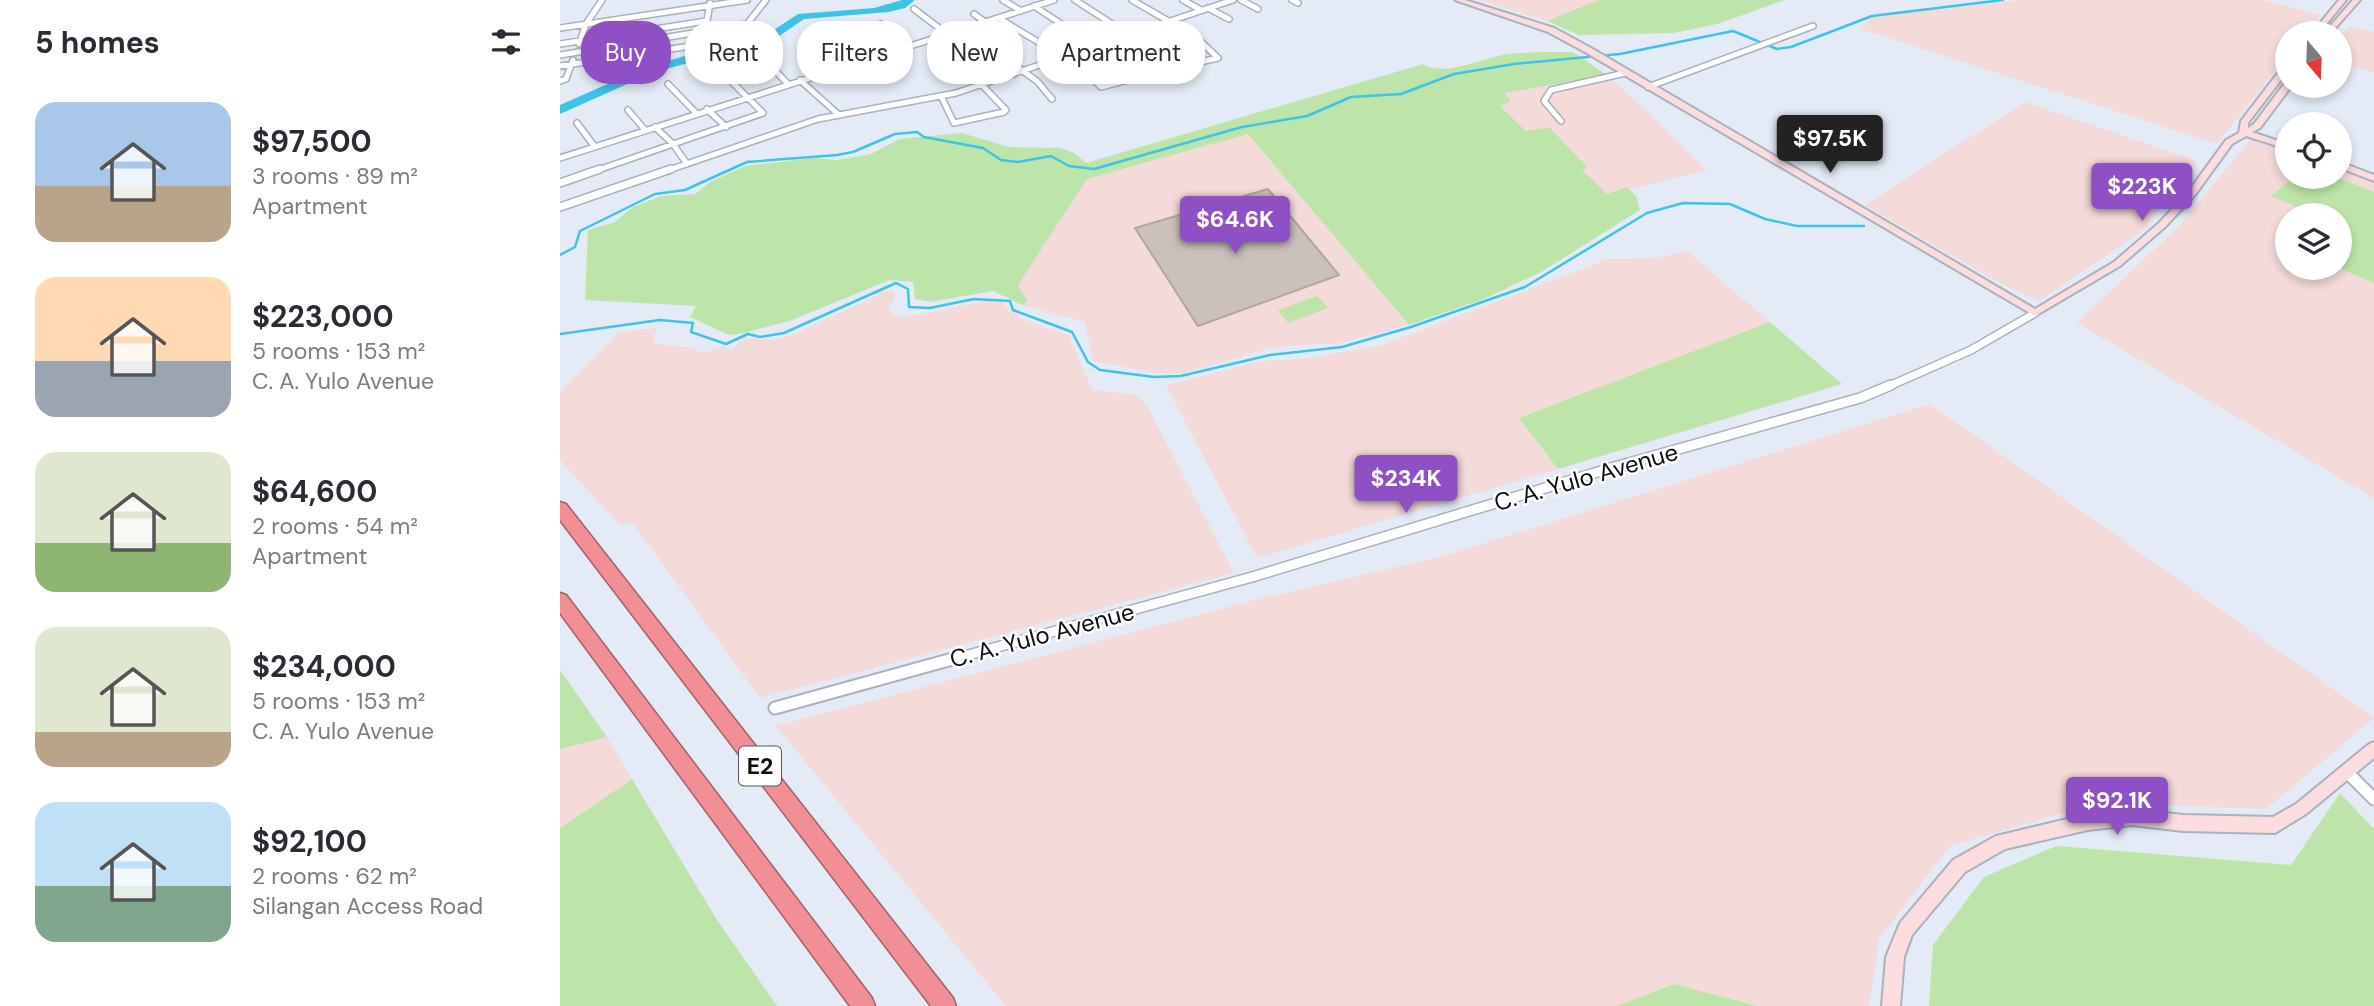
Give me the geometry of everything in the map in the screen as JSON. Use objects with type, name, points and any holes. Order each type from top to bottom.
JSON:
[{"type":"highway","name":"E2","points":[[560,508],[945,1006]]},
{"type":"highway","name":"E2","points":[[560,600],[864,1006]]},
{"type":"main road","points":[[1458,0],[1550,30],[1588,50],[2035,313]]},
{"type":"main road","points":[[2325,21],[2343,0]]},
{"type":"main road","points":[[2338,21],[2357,0]]},
{"type":"main road","name":"C. A. Yulo Avenue","points":[[2243,132],[2244,123],[2275,83]]},
{"type":"main road","name":"C. A. Yulo Avenue","points":[[2035,313],[2117,264],[2162,225],[2192,193],[2229,142],[2257,126],[2278,98]]},
{"type":"main road","points":[[2243,132],[2275,143]]},
{"type":"main road","points":[[2352,170],[2374,178]]},
{"type":"main road","points":[[1891,1006],[1895,957],[1906,929],[1959,866],[2002,842],[2088,822],[2132,817],[2183,823],[2276,825],[2301,809],[2374,749]]},
{"type":"street","points":[[588,21],[601,0]]},
{"type":"street","points":[[604,21],[710,3],[747,0]]},
{"type":"street","points":[[749,21],[766,0]]},
{"type":"street","points":[[1003,0],[1021,11]]},
{"type":"street","points":[[988,21],[1054,0]]},
{"type":"street","points":[[1075,0],[1110,21]]},
{"type":"street","points":[[1132,0],[1167,20],[1233,0]]},
{"type":"street","points":[[1183,0],[1229,19]]},
{"type":"street","points":[[1241,0],[1258,9]]},
{"type":"street","points":[[706,21],[710,3]]},
{"type":"street","points":[[1034,6],[1057,21]]},
{"type":"street","points":[[914,9],[930,21]]},
{"type":"street","points":[[974,13],[984,21]]},
{"type":"street","points":[[999,18],[1037,43]]},
{"type":"street","points":[[560,28],[581,25]]},
{"type":"street","points":[[1648,87],[1813,26]]},
{"type":"street","points":[[560,55],[685,35]]},
{"type":"street","points":[[560,44],[581,41]]},
{"type":"street","points":[[560,81],[566,79],[581,41]]},
{"type":"street","points":[[1205,46],[1217,58],[1205,61]]},
{"type":"street","points":[[560,66],[685,47]]},
{"type":"street","points":[[1023,73],[1037,81],[1052,99]]},
{"type":"street","points":[[1561,121],[1544,101],[1551,90],[1625,73]]},
{"type":"street","points":[[783,78],[789,84]]},
{"type":"street","points":[[560,158],[797,81]]},
{"type":"street","points":[[668,84],[696,113]]},
{"type":"street","points":[[560,183],[763,113],[733,84]]},
{"type":"street","points":[[804,84],[839,115]]},
{"type":"street","points":[[560,207],[839,115],[941,96],[985,84]]},
{"type":"street","points":[[941,96],[954,123],[1006,110],[982,85]]},
{"type":"street","points":[[706,109],[726,127]]},
{"type":"street","points":[[628,110],[645,130]]},
{"type":"street","points":[[577,123],[596,146]]},
{"type":"street","points":[[655,127],[673,144],[687,164]]},
{"type":"street","name":"C. A. Yulo Avenue","points":[[775,708],[1252,578],[1611,468],[1860,398],[1971,350],[2035,313]]},
{"type":"street","points":[[2347,772],[2374,799]]},
{"type":"shaded area","points":[[1480,0],[1599,0],[1547,21]]},
{"type":"shaded area","points":[[2023,0],[2263,0],[2320,15],[2315,21],[2275,21],[2275,71],[2217,144],[1861,29],[1871,17]]},
{"type":"shaded area","points":[[2352,27],[2374,32],[2374,73],[2352,66]]},
{"type":"shaded area","points":[[1607,75],[1707,170],[1608,195],[1581,170],[1587,167],[1549,127],[1526,131],[1500,106],[1505,94],[1538,85],[1549,87]]},
{"type":"shaded area","points":[[2025,102],[2197,161],[2142,231],[2039,301],[1996,281],[1865,205]]},
{"type":"shaded area","points":[[1248,134],[1409,325],[1341,343],[1275,347],[1181,374],[1156,373],[1093,361],[1085,322],[1022,305],[1027,301],[1017,285],[1087,179]]},
{"type":"shaded area","points":[[2250,140],[2275,147],[2275,189],[2352,189],[2352,174],[2374,183],[2374,498],[2077,323],[2180,225]]},
{"type":"shaded area","points":[[1687,251],[1770,322],[1519,418],[1558,469],[1257,558],[1166,385],[1261,361],[1303,359],[1382,345],[1609,259],[1656,258]]},
{"type":"shaded area","points":[[879,291],[894,291],[895,298],[888,309],[893,314],[904,317],[1000,298],[1009,311],[1017,313],[1021,319],[1069,335],[1092,390],[1137,395],[1147,406],[1234,573],[760,698],[632,522],[620,525],[560,460],[560,392],[619,332],[658,328],[653,336],[655,344],[687,347],[705,353],[720,347],[733,348],[744,338],[773,340],[789,336],[876,296]]},
{"type":"shaded area","points":[[1930,404],[2374,718],[2266,809],[2098,803],[1950,846],[1879,939],[1869,1006],[1757,1006],[1674,984],[1617,1006],[1006,1006],[776,726],[1263,598],[1444,556]]},
{"type":"shaded area","points":[[607,737],[632,779],[560,828],[560,749]]},
{"type":"green space","points":[[1599,0],[1785,0],[1717,24],[1674,33],[1579,35],[1547,21]]},
{"type":"green space","points":[[1573,52],[1607,75],[1505,93],[1511,101],[1500,106],[1526,131],[1549,127],[1587,167],[1582,170],[1607,194],[1627,187],[1636,196],[1640,210],[1541,272],[1484,299],[1409,325],[1248,134],[1087,179],[1018,285],[1028,302],[1022,305],[993,291],[930,302],[915,299],[913,282],[890,280],[792,320],[729,335],[690,317],[696,306],[585,300],[588,230],[615,222],[633,207],[661,196],[695,194],[710,182],[745,166],[814,158],[836,160],[871,154],[899,139],[962,133],[1009,147],[1060,148],[1074,153],[1086,163],[1423,64],[1442,69],[1508,54]]},
{"type":"green space","points":[[2352,184],[2374,192],[2374,283],[2352,274],[2352,203],[2288,203],[2271,196],[2280,189],[2352,189]]},
{"type":"green space","points":[[1317,296],[1328,308],[1288,323],[1278,310]]},
{"type":"green space","points":[[1770,322],[1842,384],[1558,469],[1519,418]]},
{"type":"green space","points":[[560,670],[607,737],[560,749]]},
{"type":"green space","points":[[632,779],[717,920],[777,1006],[560,1006],[560,828]]},
{"type":"green space","points":[[2340,793],[2374,829],[2374,1006],[1929,1006],[1933,945],[1984,877],[2056,846],[2291,865]]},
{"type":"green space","points":[[1674,984],[1757,1006],[1617,1006]]},
{"type":"building","points":[[1268,189],[1339,275],[1198,326],[1135,228]]},
{"type":"waterway","points":[[560,110],[618,81],[648,70],[688,59],[755,48],[802,16],[889,9],[910,0]]},
{"type":"waterway","points":[[560,255],[575,247],[580,231],[655,194],[685,190],[747,162],[853,152],[895,134],[917,132],[924,137],[983,148],[1001,160],[1018,162],[1051,156],[1069,166],[1094,169],[1242,127],[1307,116],[1351,97],[1401,94],[1454,74],[1514,64],[1620,54],[1733,31],[1777,49],[1791,47],[1872,16],[2003,0]]},
{"type":"waterway","points":[[560,334],[660,320],[693,323],[691,332],[726,344],[748,334],[760,337],[784,333],[896,283],[908,289],[909,307],[930,308],[974,299],[1010,301],[1013,310],[1072,332],[1088,362],[1100,370],[1154,377],[1181,376],[1270,355],[1342,347],[1411,327],[1525,287],[1647,213],[1683,203],[1730,204],[1765,219],[1797,226],[1864,226]]}]
